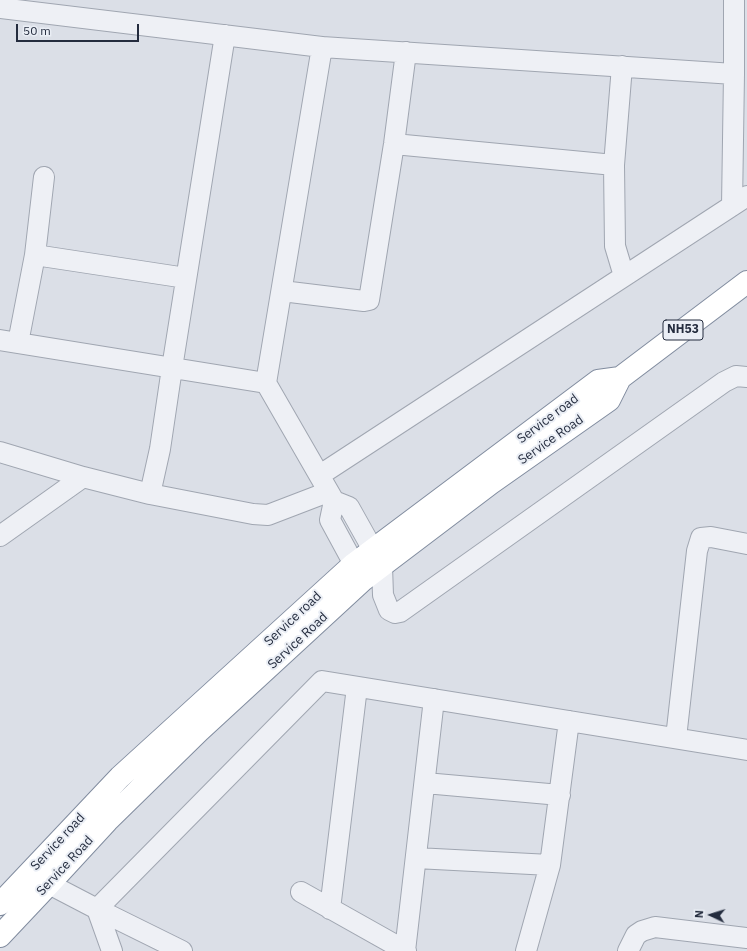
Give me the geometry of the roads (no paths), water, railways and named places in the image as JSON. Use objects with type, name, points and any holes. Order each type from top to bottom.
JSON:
[{"type":"highway","name":"Service road","points":[[2,896],[120,777],[358,572],[598,381],[620,378],[747,282]]},
{"type":"highway","name":"Service Road","points":[[0,936],[107,821],[358,572]]},
{"type":"street","points":[[0,4],[1,0]]},
{"type":"street","points":[[0,452],[83,477],[150,494],[240,513],[268,515],[327,490],[624,276],[740,201],[734,74],[734,0]]},
{"type":"street","points":[[0,8],[330,48],[734,74]]},
{"type":"street","points":[[150,494],[160,449],[225,35]]},
{"type":"street","points":[[330,48],[322,47],[266,383],[327,490],[349,507],[377,558],[383,595],[389,610],[395,613],[400,612],[724,382],[736,376],[747,377]]},
{"type":"street","points":[[282,291],[364,301],[369,300],[394,144],[406,52]]},
{"type":"street","points":[[622,66],[614,165],[615,246],[624,276]]},
{"type":"street","points":[[394,144],[614,165]]},
{"type":"street","points":[[44,177],[34,255],[9,342],[266,383]]},
{"type":"street","points":[[34,255],[186,278]]},
{"type":"street","points":[[0,536],[83,477]]},
{"type":"street","points":[[327,490],[330,520],[358,572],[383,595]]},
{"type":"street","points":[[676,738],[697,551],[701,538],[711,537],[747,544]]},
{"type":"street","points":[[97,909],[322,681],[747,750]]},
{"type":"street","points":[[330,909],[357,687]]},
{"type":"street","points":[[301,892],[406,951],[434,699]]},
{"type":"street","points":[[526,951],[550,865],[569,721]]},
{"type":"street","points":[[425,783],[560,795]]},
{"type":"street","points":[[416,858],[550,865]]},
{"type":"street","points":[[49,884],[182,951]]},
{"type":"street","points":[[97,909],[112,951]]},
{"type":"street","points":[[628,951],[636,935],[642,931],[655,927],[747,938]]}]
